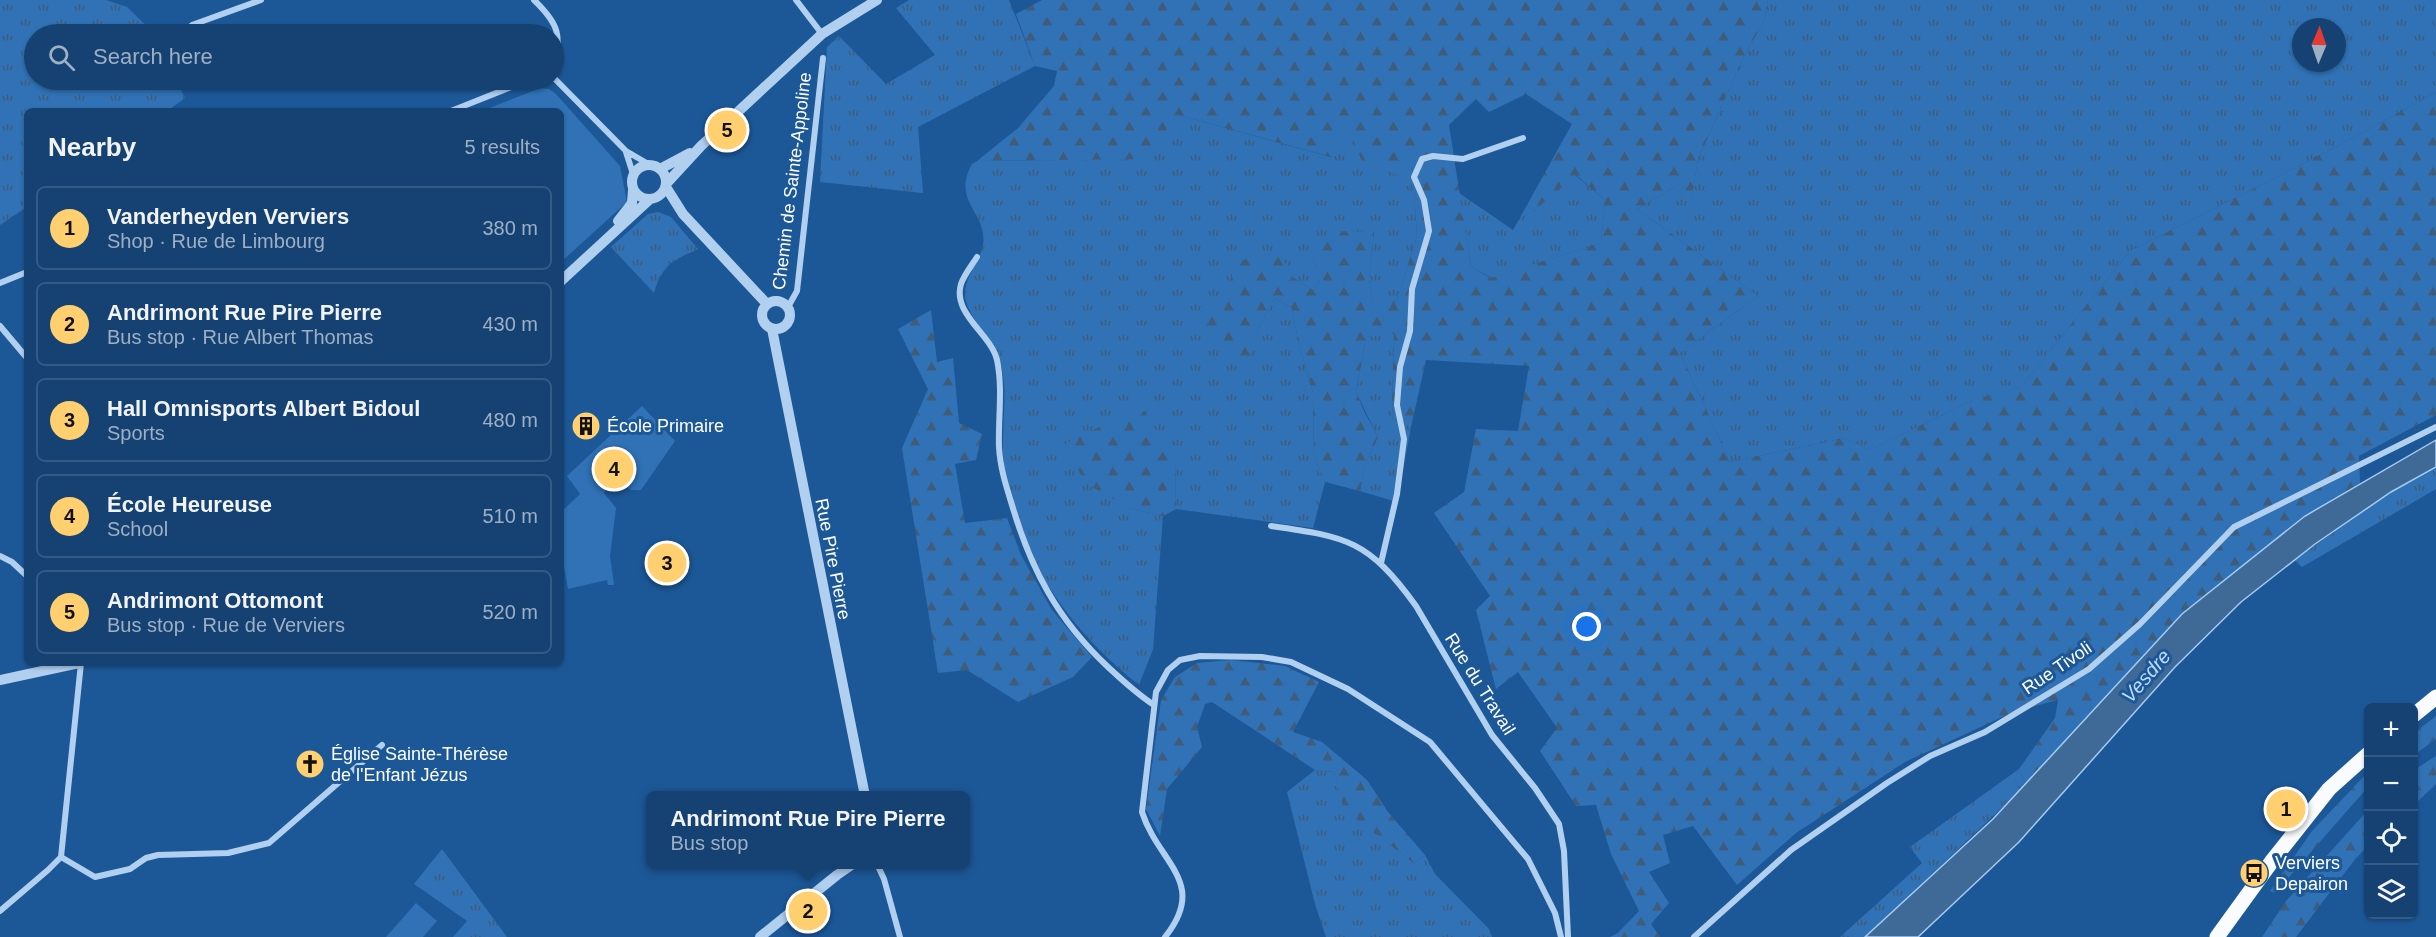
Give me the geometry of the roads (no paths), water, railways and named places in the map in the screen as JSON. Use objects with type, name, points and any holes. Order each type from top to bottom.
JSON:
[{"type":"main road","points":[[2418,712],[2436,697]]},
{"type":"main road","points":[[2217,937],[2272,861],[2329,789],[2365,757]]},
{"type":"street","points":[[195,24],[261,0]]},
{"type":"street","points":[[534,0],[553,24]]},
{"type":"street","points":[[796,0],[822,34]]},
{"type":"street","points":[[666,185],[701,146],[822,34],[878,0]]},
{"type":"street","name":"Chemin de Sainte-Appoline","points":[[788,307],[797,291],[823,58]]},
{"type":"street","points":[[564,88],[626,151],[655,167],[666,178],[663,193],[650,200],[608,236],[564,278]]},
{"type":"street","points":[[459,108],[505,90]]},
{"type":"street","points":[[1381,562],[1397,494],[1404,439],[1397,405],[1400,367],[1410,331],[1412,289],[1429,231],[1424,200],[1414,177],[1422,159],[1433,156],[1463,159],[1523,138]]},
{"type":"street","points":[[633,174],[638,169],[655,167],[701,146]]},
{"type":"street","points":[[608,236],[632,203],[633,174],[626,151]]},
{"type":"street","points":[[666,185],[678,208],[767,304]]},
{"type":"street","points":[[633,190],[643,199],[665,202],[678,208]]},
{"type":"street","points":[[977,257],[961,283],[960,294],[971,321],[993,347],[997,358],[1001,381],[999,447],[1003,475],[1022,539],[1050,599],[1074,633],[1138,695],[1154,705]]},
{"type":"street","points":[[0,283],[24,273]]},
{"type":"street","points":[[778,301],[788,307],[789,322],[782,328],[771,329],[763,320],[767,304],[778,301]]},
{"type":"street","points":[[0,326],[24,354]]},
{"type":"street","name":"Rue Pire Pierre","points":[[771,329],[864,791]]},
{"type":"street","name":"Rue Tivoli","points":[[1694,937],[1791,850],[1887,783],[1930,756],[1985,732],[2089,669],[2140,624],[2234,527],[2436,427]]},
{"type":"street","name":"Rue du Travail","points":[[1270,526],[1329,534],[1372,554],[1416,606],[1492,735],[1540,795],[1559,824],[1564,851],[1568,937]]},
{"type":"street","points":[[0,556],[12,562],[24,573]]},
{"type":"street","points":[[1165,937],[1178,918],[1183,904],[1183,891],[1180,879],[1147,830],[1142,812],[1154,705],[1158,685],[1168,670],[1180,660],[1200,656],[1262,657],[1291,662],[1348,689],[1430,742],[1528,859],[1555,913],[1561,937]]},
{"type":"street","points":[[0,680],[66,666]]},
{"type":"street","points":[[0,900],[3,908],[61,857],[80,666]]},
{"type":"street","points":[[61,857],[95,877],[130,869],[146,858],[158,855],[228,853],[268,843],[382,745]]},
{"type":"street","points":[[760,937],[846,869]]},
{"type":"street","points":[[880,869],[900,937]]},
{"type":"water","name":"Vesdre","points":[[2436,440],[2436,467],[2391,492],[2315,544],[2241,602],[2175,667],[2019,842],[1918,937],[1865,937],[1993,819],[2182,614],[2305,516]]},
{"type":"place","name":"Andrimont Ottomont","points":[[727,130]]},
{"type":"place","name":"École Primaire","points":[[586,426]]},
{"type":"place","name":"École Heureuse","points":[[614,469]]},
{"type":"place","name":"Hall Omnisports Albert Bidoul","points":[[667,563]]},
{"type":"place","name":"Église Sainte-Thérèse de l'Enfant Jézus","points":[[310,764]]},
{"type":"place","name":"Vanderheyden Verviers","points":[[2286,809]]},
{"type":"place","name":"Verviers Depairon","points":[[2254,873]]},
{"type":"place","name":"Andrimont Rue Pire Pierre","points":[[808,911]]}]
